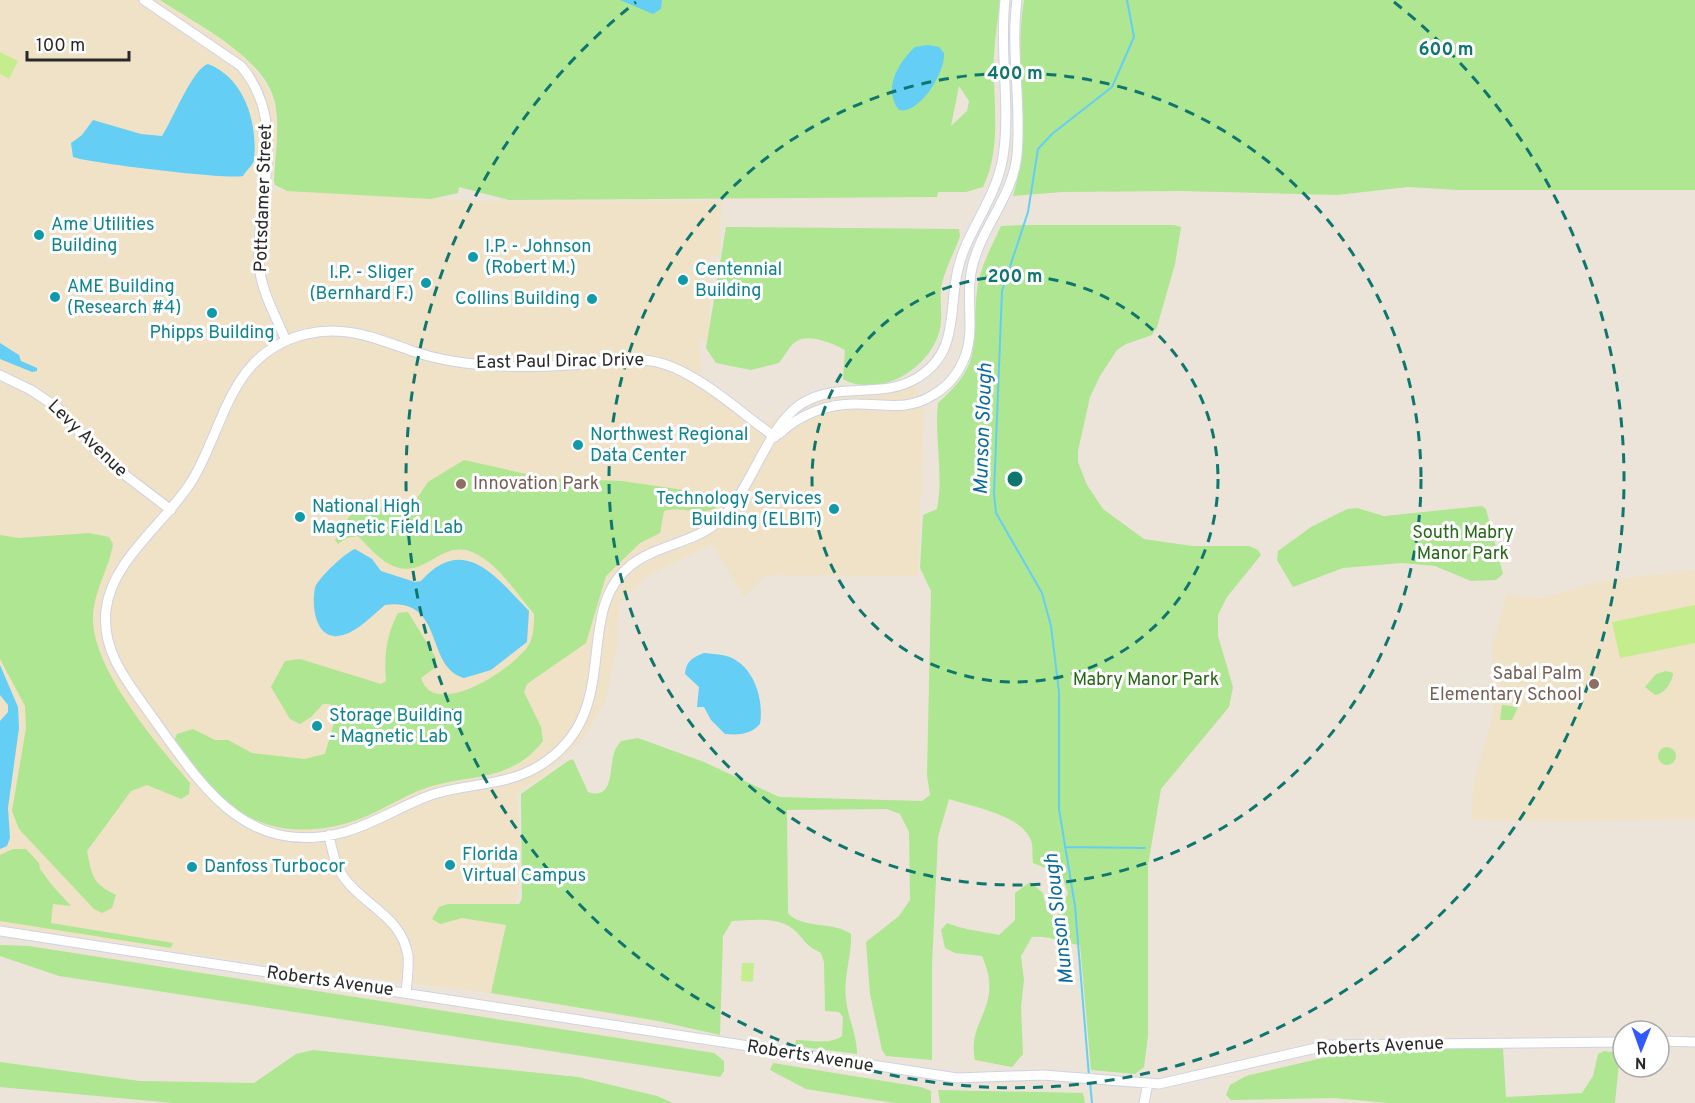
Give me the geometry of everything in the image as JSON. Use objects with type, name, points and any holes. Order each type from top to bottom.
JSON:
[{"type":"street","name":"Pottsdamer Street","points":[[144,0],[234,60],[252,79],[262,98],[269,133],[259,261],[263,286],[286,341]]},
{"type":"street","points":[[910,405],[904,384],[931,367],[948,341],[958,267],[991,200],[999,176],[1005,139],[1002,39],[1005,0]]},
{"type":"street","points":[[775,437],[802,417],[825,408],[858,404],[894,407],[910,405],[940,391],[957,374],[969,340],[972,267],[1013,178],[1018,142],[1014,43],[1017,0]]},
{"type":"street","name":"East Paul Dirac Drive","points":[[775,437],[685,373],[654,361],[627,359],[548,366],[505,366],[436,358],[355,332],[317,332],[286,341],[267,352],[240,379],[226,404],[195,477],[171,510],[129,558],[112,586],[105,617],[108,642],[114,660],[198,780],[229,811],[258,827],[288,836],[328,835],[355,829],[439,792],[510,780],[550,759],[573,734],[592,694],[603,613],[613,586],[637,561],[698,534],[722,518],[775,437],[789,414],[819,395],[843,389],[880,389],[904,384]]},
{"type":"street","name":"Levy Avenue","points":[[0,375],[32,390],[58,408],[104,459],[171,510]]},
{"type":"street","points":[[328,835],[336,862],[345,880],[389,918],[400,934],[407,954],[406,993]]},
{"type":"street","name":"Roberts Avenue","points":[[0,931],[911,1073],[982,1079],[1033,1075],[1148,1083],[1182,1080],[1329,1046],[1611,1042]]},
{"type":"street","points":[[1671,1041],[1695,1042]]},
{"type":"street","points":[[1144,1103],[1148,1083]]},
{"type":"shaded area","name":"Innovation Park","points":[[0,0],[160,0],[243,55],[267,86],[272,98],[278,133],[271,190],[475,201],[721,201],[720,256],[710,257],[709,340],[699,341],[701,377],[761,422],[768,424],[801,400],[840,385],[889,385],[910,376],[924,405],[918,576],[765,575],[744,597],[712,544],[649,575],[619,604],[617,646],[606,699],[584,738],[544,776],[516,793],[520,844],[518,893],[491,993],[289,968],[0,925]]},
{"type":"shaded area","name":"Sabal Palm Elementary School","points":[[1695,570],[1695,819],[1518,821],[1471,819],[1474,780],[1493,716],[1492,648],[1506,595],[1541,598],[1602,581]]},
{"type":"green space","points":[[160,0],[1000,0],[994,55],[995,139],[993,155],[983,187],[966,192],[938,192],[937,197],[509,200],[459,187],[458,193],[431,199],[287,191],[275,185],[274,181],[277,123],[275,103],[269,87],[258,71],[228,44]],"holes":[[[959,86],[969,101],[967,111],[951,126]]]},
{"type":"green space","points":[[1024,0],[1695,0],[1695,190],[1458,190],[1408,187],[1337,195],[1180,191],[1062,192],[1013,196],[1021,159],[1020,40]]},
{"type":"green space","points":[[0,52],[18,61],[9,79],[0,74]]},
{"type":"green space","name":"Mabry Manor Park","points":[[1174,225],[1181,227],[1175,264],[1157,327],[1152,335],[1126,344],[1117,350],[1100,376],[1090,397],[1078,451],[1078,462],[1087,485],[1103,509],[1144,539],[1192,546],[1249,546],[1258,550],[1261,555],[1227,597],[1218,615],[1218,636],[1233,687],[1229,707],[1161,789],[1148,865],[1148,1036],[1144,1067],[1135,1074],[1091,1070],[1080,945],[1038,937],[1032,937],[1021,956],[1024,980],[1021,1007],[1023,1054],[1012,1067],[975,1060],[976,1034],[988,1001],[988,974],[982,956],[955,953],[945,948],[941,930],[947,923],[999,935],[1015,920],[1015,893],[1030,882],[1043,893],[1047,911],[1056,919],[1068,893],[1061,874],[1033,863],[1032,844],[1028,834],[1020,826],[984,809],[949,799],[938,837],[932,965],[932,1060],[886,1056],[882,1050],[870,994],[866,942],[899,916],[910,900],[909,832],[900,814],[887,809],[787,810],[788,913],[801,921],[835,927],[851,934],[845,991],[857,1054],[795,1046],[796,1040],[826,1041],[842,1036],[843,1017],[839,1012],[825,1011],[824,962],[821,953],[805,942],[793,929],[772,920],[732,921],[723,936],[720,1035],[658,1021],[491,993],[506,925],[462,918],[440,924],[432,919],[439,907],[448,904],[519,904],[522,899],[521,794],[568,761],[573,759],[588,792],[596,794],[602,792],[609,782],[614,753],[621,741],[638,738],[704,762],[779,797],[922,801],[930,795],[927,775],[931,591],[920,568],[923,515],[937,509],[939,496],[938,403],[953,389],[969,364],[973,352],[978,282],[993,242],[1001,226]]},
{"type":"green space","points":[[726,227],[959,229],[960,236],[942,283],[941,320],[935,343],[929,353],[911,371],[878,385],[860,385],[843,379],[845,350],[826,342],[806,338],[794,343],[779,363],[751,370],[716,363],[706,348]]},
{"type":"green space","points":[[464,460],[544,478],[622,481],[718,495],[723,500],[712,510],[664,511],[660,533],[640,543],[606,576],[586,643],[527,684],[524,692],[541,727],[543,741],[531,754],[518,763],[492,774],[432,786],[369,815],[329,827],[289,829],[251,818],[233,807],[217,793],[175,739],[177,734],[193,729],[215,740],[228,740],[252,753],[304,759],[325,754],[335,719],[330,704],[323,704],[311,717],[300,724],[290,719],[271,687],[285,661],[300,659],[381,684],[386,681],[385,663],[391,630],[398,613],[408,612],[436,658],[436,667],[421,678],[429,690],[441,694],[457,693],[491,678],[520,656],[530,643],[533,635],[534,614],[490,563],[472,552],[450,551],[422,565],[401,568],[389,564],[358,536],[347,538],[338,544],[335,540],[355,507],[397,508],[414,503],[428,482]]},
{"type":"green space","name":"South Mabry Manor Park","points":[[1482,506],[1486,509],[1503,574],[1496,580],[1471,581],[1435,566],[1402,563],[1343,568],[1293,587],[1277,560],[1278,551],[1311,527],[1347,509],[1357,508],[1384,516]]},
{"type":"green space","points":[[89,533],[109,537],[113,544],[98,590],[93,619],[96,639],[104,661],[129,706],[190,783],[189,794],[181,799],[147,785],[131,791],[87,851],[94,878],[102,887],[116,895],[112,908],[102,913],[94,909],[19,829],[12,811],[26,728],[25,706],[0,659],[0,535],[19,538]]},
{"type":"green space","points":[[1695,605],[1695,643],[1620,658],[1612,622]]},
{"type":"green space","points":[[1666,671],[1673,673],[1664,690],[1655,695],[1645,687],[1656,674]]},
{"type":"green space","points":[[1502,705],[1518,707],[1512,720],[1500,720]]},
{"type":"green space","points":[[1663,747],[1671,747],[1676,752],[1674,763],[1663,765],[1658,760],[1658,752]]},
{"type":"green space","points":[[13,849],[26,849],[39,863],[40,869],[51,884],[71,906],[53,904],[51,923],[173,943],[171,948],[0,921],[0,855]]},
{"type":"green space","points":[[0,945],[29,946],[714,1053],[724,1061],[724,1071],[720,1077],[59,976],[0,956]]},
{"type":"green space","points":[[742,963],[754,963],[753,982],[741,981]]},
{"type":"green space","points":[[1369,1047],[1503,1048],[1506,1097],[1582,1093],[1593,1076],[1598,1054],[1604,1051],[1611,1052],[1611,1079],[1617,1079],[1615,1103],[1387,1103],[1334,1098],[1231,1100],[1226,1095],[1230,1085],[1246,1076]]},
{"type":"green space","points":[[313,1050],[578,1077],[657,1096],[673,1103],[173,1103],[0,1087],[0,1062],[140,1081],[254,1083],[296,1054]]},
{"type":"green space","points":[[773,1063],[921,1087],[931,1091],[931,1103],[894,1103],[806,1089],[770,1070]]},
{"type":"green space","points":[[938,1090],[1083,1093],[1085,1103],[940,1103]]},
{"type":"water","points":[[620,0],[662,0],[661,9],[653,14]]},
{"type":"water","points":[[928,45],[939,47],[944,53],[941,70],[923,99],[907,110],[899,110],[892,93],[892,85],[898,68],[915,47]]},
{"type":"water","points":[[208,64],[221,71],[240,91],[251,117],[255,146],[254,160],[243,176],[213,176],[159,170],[73,157],[71,143],[82,135],[93,120],[141,134],[162,136],[189,85]]},
{"type":"water","points":[[0,343],[19,355],[21,361],[37,368],[37,371],[32,372],[0,359]]},
{"type":"water","points":[[355,549],[372,559],[381,571],[415,582],[421,581],[437,567],[451,561],[465,560],[479,565],[504,585],[529,611],[527,642],[491,670],[464,678],[452,671],[443,661],[426,622],[417,611],[404,605],[385,605],[349,633],[334,636],[327,634],[317,622],[314,604],[315,588],[332,566]]},
{"type":"water","points":[[704,653],[732,658],[747,670],[752,678],[759,696],[761,715],[760,724],[752,730],[740,734],[725,734],[711,720],[704,707],[697,707],[699,687],[685,674],[691,660]]},
{"type":"water","points":[[0,665],[18,707],[19,728],[8,808],[10,838],[7,846],[0,849],[0,721],[8,712],[8,705],[0,695]]},
{"type":"waterway","name":"Munson Slough","points":[[1089,1076],[1075,906],[1059,809],[1059,692],[1051,626],[1042,593],[996,513],[994,493],[1002,291],[1028,212],[1038,149],[1052,134],[1112,87],[1134,37],[1127,0]]},
{"type":"waterway","points":[[1065,847],[1145,848]]},
{"type":"waterway","name":"Munson Slough","points":[[1090,1082],[1092,1103]]},
{"type":"place","name":"Ame Utilities Building","points":[[39,235]]},
{"type":"place","name":"I.P. - Johnson (Robert M.)","points":[[473,257]]},
{"type":"place","name":"Centennial Building","points":[[683,280]]},
{"type":"place","name":"I.P. - Sliger (Bernhard F.)","points":[[426,283]]},
{"type":"place","name":"AME Building (Research #4)","points":[[55,297]]},
{"type":"place","name":"Collins Building","points":[[592,299]]},
{"type":"place","name":"Phipps Building","points":[[212,313]]},
{"type":"place","name":"Northwest Regional Data Center","points":[[578,445]]},
{"type":"place","name":"Innovation Park","points":[[461,484]]},
{"type":"place","name":"Technology Services Building (ELBIT)","points":[[834,509]]},
{"type":"place","name":"National High Magnetic Field Lab","points":[[300,517]]},
{"type":"place","name":"Sabal Palm Elementary School","points":[[1594,684]]},
{"type":"place","name":"Storage Building - Magnetic Lab","points":[[317,726]]},
{"type":"place","name":"Florida Virtual Campus","points":[[450,865]]},
{"type":"place","name":"Danfoss Turbocor","points":[[192,867]]}]
